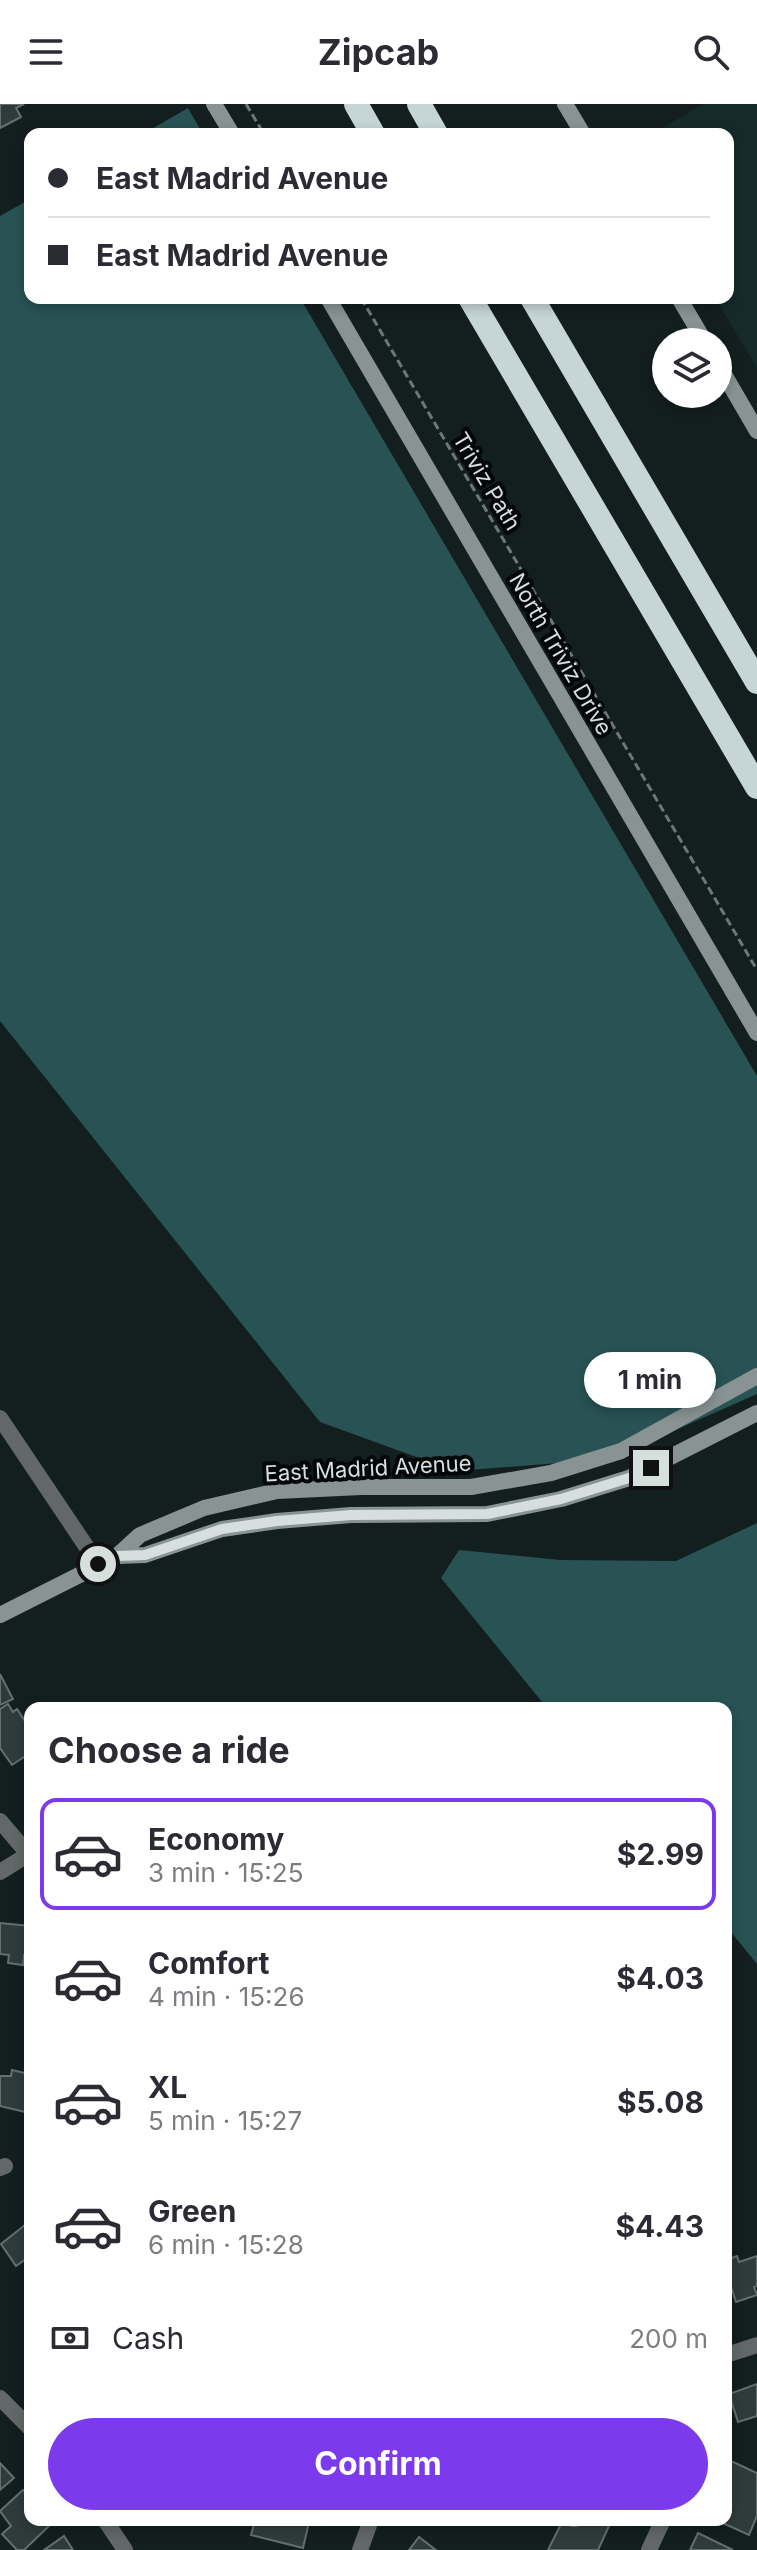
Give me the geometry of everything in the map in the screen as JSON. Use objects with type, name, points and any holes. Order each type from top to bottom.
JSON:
[{"type":"highway","points":[[356,104],[370,128]]},
{"type":"highway","points":[[419,104],[433,128]]},
{"type":"highway","points":[[474,304],[757,787]]},
{"type":"highway","points":[[536,304],[757,682]]},
{"type":"street","points":[[214,104],[228,128]]},
{"type":"street","points":[[565,104],[579,128]]},
{"type":"street","name":"North Triviz Drive","points":[[332,304],[757,1033]]},
{"type":"street","points":[[683,304],[697,328]]},
{"type":"street","points":[[732,388],[757,431]]},
{"type":"street","name":"East Madrid Avenue","points":[[0,1615],[117,1556],[140,1535],[204,1508],[277,1491],[471,1487],[551,1473],[621,1451],[757,1376]]},
{"type":"street","name":"East Madrid Avenue","points":[[117,1556],[145,1555],[222,1529],[277,1521],[351,1515],[487,1514],[561,1499],[629,1478],[757,1413]]},
{"type":"street","points":[[0,1418],[98,1564]]},
{"type":"street","points":[[0,1821],[24,1849]]},
{"type":"street","points":[[0,1872],[24,1858]]},
{"type":"street","points":[[732,2353],[757,2345]]},
{"type":"street","points":[[0,2398],[24,2422]]},
{"type":"street","points":[[109,2526],[125,2550]]},
{"type":"street","points":[[360,2550],[369,2526]]},
{"type":"street","points":[[649,2550],[660,2526]]},
{"type":"path","points":[[246,104],[260,128]]},
{"type":"path","name":"Triviz Path","points":[[365,304],[757,970]]},
{"type":"shaded area","points":[[703,104],[757,104],[757,368],[719,304],[734,304],[734,128],[662,128]]},
{"type":"water","points":[[188,108],[200,128],[153,128]]},
{"type":"water","points":[[24,202],[24,304],[304,304],[757,1076],[757,1394],[610,1459],[455,1471],[320,1422],[0,1021],[0,216]]},
{"type":"water","points":[[757,1523],[757,1964],[732,1933],[732,1702],[542,1702],[441,1578],[459,1550],[560,1560],[676,1561]]},
{"type":"building","points":[[0,104],[24,104],[16,108],[21,117],[0,128]]},
{"type":"building","points":[[0,1674],[13,1699],[0,1705]]},
{"type":"building","points":[[8,1704],[13,1712],[17,1709],[24,1720],[24,1757],[12,1765],[0,1748],[0,1709]]},
{"type":"building","points":[[0,1923],[24,1925],[23,1965],[8,1963],[9,1955],[0,1954]]},
{"type":"building","points":[[12,2070],[24,2073],[24,2112],[0,2106],[0,2076],[11,2076]]},
{"type":"building","points":[[24,2226],[24,2260],[16,2266],[1,2244]]},
{"type":"building","points":[[737,2256],[739,2262],[757,2256],[757,2286],[754,2287],[757,2295],[736,2302],[732,2290],[732,2258]]},
{"type":"building","points":[[757,2384],[757,2416],[738,2422],[732,2393]]},
{"type":"building","points":[[732,2461],[757,2473],[757,2516],[749,2535],[729,2526],[732,2526]]},
{"type":"building","points":[[0,2463],[14,2478],[0,2490]]},
{"type":"building","points":[[23,2490],[24,2526],[49,2526],[24,2550],[17,2550],[2,2534],[11,2526],[0,2511]]},
{"type":"building","points":[[253,2526],[308,2526],[303,2548],[251,2535]]},
{"type":"building","points":[[560,2526],[609,2526],[598,2550],[548,2550]]},
{"type":"building","points":[[698,2533],[733,2550],[690,2550]]},
{"type":"building","points":[[64,2536],[73,2550],[44,2550]]},
{"type":"building","points":[[419,2537],[436,2550],[409,2550]]},
{"type":"route","points":[[98,1564],[117,1556],[145,1555],[222,1529],[277,1521],[351,1515],[487,1514],[561,1499],[651,1468]]}]
